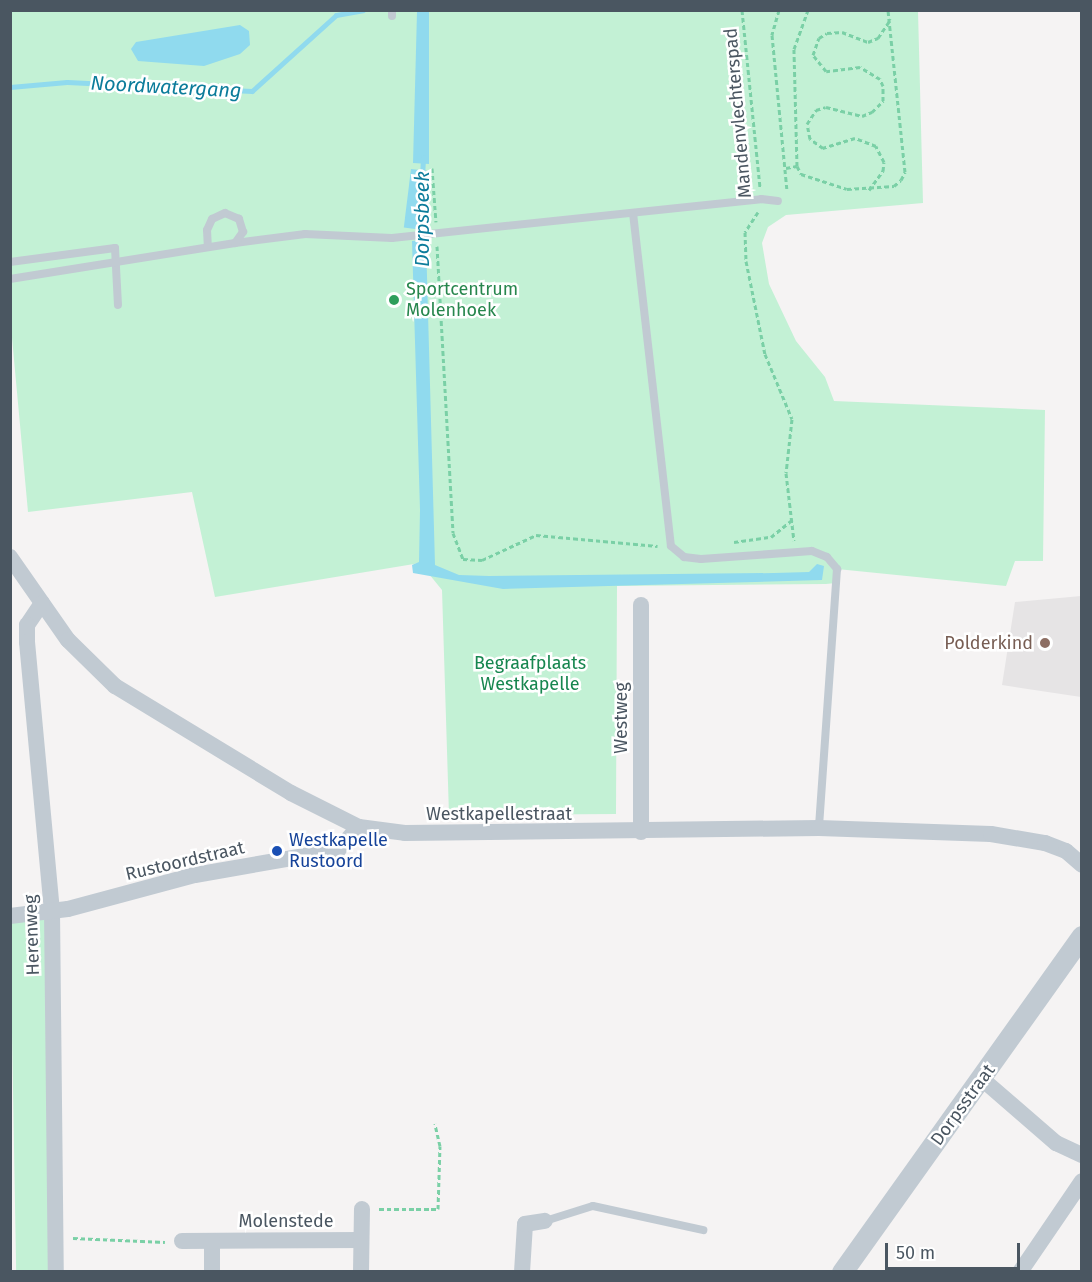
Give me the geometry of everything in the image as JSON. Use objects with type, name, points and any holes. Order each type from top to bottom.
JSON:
[{"type":"street","name":"Westkapellestraat","points":[[10,557],[68,640],[115,686],[291,794],[359,827],[405,833],[641,832],[819,828],[991,834],[1045,843],[1066,851],[1082,865]]},
{"type":"street","name":"Herenweg","points":[[42,603],[27,625],[27,642],[52,911],[56,1272]]},
{"type":"street","name":"Westweg","points":[[641,605],[641,832]]},
{"type":"street","name":"Rustoordstraat","points":[[10,916],[52,911],[195,875],[338,850],[346,846],[359,827]]},
{"type":"street","name":"Dorpsstraat","points":[[842,1272],[982,1079],[1076,956],[1082,936]]},
{"type":"street","points":[[982,1079],[1056,1143],[1082,1155]]},
{"type":"street","points":[[1020,1272],[1082,1180]]},
{"type":"street","points":[[361,1272],[362,1209]]},
{"type":"street","points":[[522,1272],[525,1224],[545,1221]]},
{"type":"street","name":"Molenstede","points":[[182,1242],[361,1240]]},
{"type":"street","points":[[212,1241],[212,1272]]},
{"type":"lane","points":[[10,279],[305,234],[371,239],[761,199],[778,201]]},
{"type":"lane","points":[[208,247],[207,230],[212,219],[225,213],[238,219],[243,232],[235,243]]},
{"type":"lane","points":[[633,213],[670,546],[684,557],[701,559],[812,551],[827,557],[837,569],[819,828]]},
{"type":"lane","points":[[10,262],[115,248],[113,262],[118,305]]},
{"type":"lane","points":[[545,1221],[593,1206],[703,1230]]},
{"type":"path","name":"Mandenvlechterspad","points":[[742,10],[761,199],[757,213],[745,232],[746,261],[765,354],[792,419],[786,473],[795,552]]},
{"type":"path","points":[[757,213],[778,201],[788,190],[772,35],[779,10]]},
{"type":"path","points":[[808,10],[794,49],[797,166],[801,174],[847,189],[894,186],[905,172],[891,19],[888,10]]},
{"type":"path","points":[[869,189],[883,171],[884,162],[876,146],[855,138],[823,148],[810,139],[807,124],[816,110],[826,107],[862,116],[872,112],[883,101],[884,86],[880,79],[860,67],[826,71],[813,55],[819,38],[827,33],[842,32],[868,42],[878,38],[891,19]]},
{"type":"path","points":[[786,168],[797,166]]},
{"type":"path","points":[[432,168],[453,533],[463,560],[482,560],[536,535],[626,546],[670,546]]},
{"type":"path","points":[[727,543],[771,537],[792,520]]},
{"type":"path","points":[[362,1209],[438,1209],[440,1146],[435,1124]]},
{"type":"path","points":[[56,1238],[182,1242]]},
{"type":"shaded area","name":"Polderkind","points":[[1081,596],[1081,697],[1002,685],[1015,602]]},
{"type":"green space","name":"Sportcentrum Molenhoek","points":[[10,11],[918,11],[923,203],[786,215],[768,227],[762,243],[769,284],[796,341],[825,377],[834,401],[1045,410],[1043,561],[1015,561],[1006,586],[837,569],[836,583],[826,584],[617,586],[616,814],[449,815],[442,590],[420,563],[215,597],[192,492],[28,512],[10,316]]},
{"type":"green space","points":[[46,917],[52,1271],[16,1272],[10,918]]},
{"type":"water","points":[[417,12],[429,12],[429,164],[413,163]]},
{"type":"water","points":[[240,25],[249,31],[250,45],[240,54],[204,66],[138,61],[131,49],[136,42]]},
{"type":"water","points":[[411,169],[428,171],[421,230],[404,228]]},
{"type":"water","points":[[426,240],[435,565],[459,575],[489,576],[809,572],[817,564],[824,566],[822,580],[503,589],[413,573],[412,565],[419,562],[420,510],[412,241]]},
{"type":"waterway","name":"Noordwatergang","points":[[10,87],[67,82],[252,91],[336,15],[363,10]]},
{"type":"waterway","name":"Dorpsbeek","points":[[422,177],[423,157]]},
{"type":"place","name":"Sportcentrum Molenhoek","points":[[394,300]]},
{"type":"place","name":"Polderkind","points":[[1045,643]]},
{"type":"place","name":"Westkapelle Rustoord","points":[[277,851]]},
{"type":"park label","name":"Begraafplaats Westkapelle","points":[[530,674]]}]
